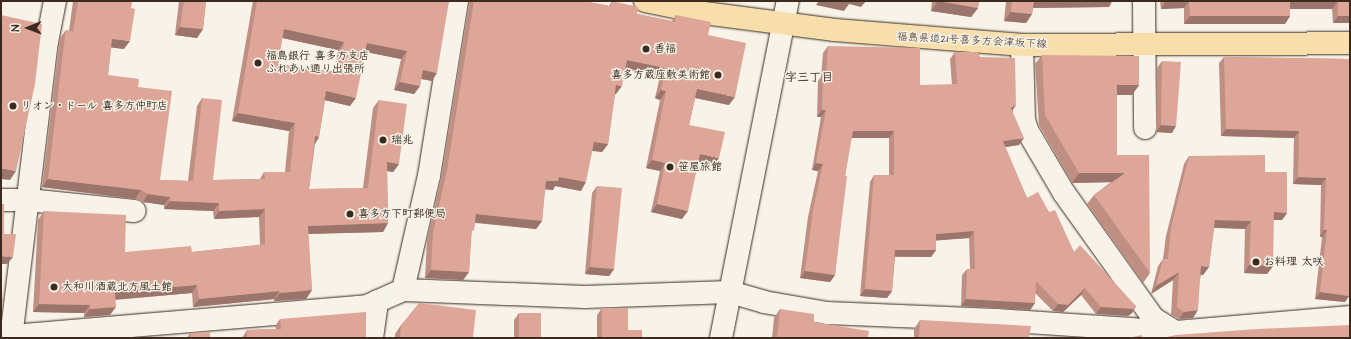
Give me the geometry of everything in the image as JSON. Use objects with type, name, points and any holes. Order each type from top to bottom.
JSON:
[{"type":"main road","name":"福島県道21号喜多方会津坂下線","points":[[645,1],[704,13],[895,37],[1022,45],[1350,43]]},
{"type":"street","points":[[55,1],[47,42],[11,337],[372,303],[402,290],[586,297],[730,292],[764,302],[827,313],[996,320],[1178,335],[1350,317]]},
{"type":"street","points":[[402,290],[429,176],[457,1]]},
{"type":"street","points":[[720,338],[788,1]]},
{"type":"street","points":[[1144,1],[1145,128]]},
{"type":"street","points":[[1022,45],[1024,120],[1031,136],[1064,192],[1154,318],[1178,335]]},
{"type":"street","points":[[1,200],[28,200],[134,211]]},
{"type":"street","points":[[372,303],[372,338]]},
{"type":"building","points":[[78,1],[132,1],[131,8],[135,9],[130,41],[112,39],[108,75],[139,79],[138,87],[172,91],[160,180],[193,181],[202,98],[222,100],[213,180],[265,179],[264,172],[290,172],[295,123],[238,113],[257,1],[449,1],[437,73],[423,70],[420,86],[400,82],[407,51],[367,43],[356,98],[326,91],[319,137],[315,136],[309,189],[368,188],[379,100],[407,104],[399,164],[387,162],[388,223],[308,226],[312,290],[280,293],[279,291],[199,299],[197,285],[115,292],[116,307],[90,309],[90,305],[39,304],[44,211],[126,215],[125,252],[191,246],[192,252],[265,244],[265,209],[219,211],[219,203],[170,201],[170,197],[148,194],[141,190],[48,179],[66,30],[73,32]],"holes":[[[284,29],[344,42],[338,72],[278,64]]]},
{"type":"building","points":[[184,1],[206,1],[203,29],[180,27]]},
{"type":"building","points":[[474,1],[583,1],[611,6],[612,1],[638,7],[637,14],[675,22],[676,15],[711,22],[708,35],[746,43],[735,97],[697,89],[689,125],[725,132],[719,158],[700,154],[688,211],[657,204],[665,163],[652,160],[666,91],[661,90],[665,68],[627,60],[622,86],[616,85],[608,144],[594,142],[586,182],[559,177],[558,181],[546,181],[542,221],[476,214],[474,231],[472,230],[469,272],[431,270],[433,232],[447,170]]},
{"type":"building","points":[[938,1],[979,1],[978,8]]},
{"type":"building","points":[[1012,1],[1034,1],[1032,14],[1011,12]]},
{"type":"building","points":[[1189,1],[1330,1],[1290,2],[1290,16],[1190,16]]},
{"type":"building","points":[[1338,1],[1350,1],[1350,16],[1338,16]]},
{"type":"building","name":"リオン・ドール 喜多方仲町店","points":[[1,15],[42,24],[35,84],[16,171],[1,168]]},
{"type":"building","points":[[828,46],[920,48],[920,85],[957,84],[955,52],[978,52],[980,57],[1015,58],[1016,105],[1011,108],[1024,138],[1003,141],[1027,198],[1038,192],[1049,212],[1055,210],[1074,252],[1080,245],[1136,306],[1133,309],[1101,307],[1085,288],[1068,305],[1058,304],[1036,281],[1035,303],[966,299],[967,269],[975,269],[974,231],[936,234],[936,250],[895,250],[892,291],[865,289],[874,175],[894,175],[894,131],[853,131],[845,176],[847,176],[835,275],[805,271],[813,210],[823,164],[816,163],[826,110],[822,110],[823,74],[826,74]]},
{"type":"building","points":[[1042,55],[1139,56],[1139,85],[1117,85],[1117,155],[1149,155],[1150,273],[1094,195],[1125,173],[1079,173],[1045,115]]},
{"type":"building","points":[[1224,57],[1350,59],[1349,296],[1320,292],[1327,230],[1324,230],[1326,178],[1298,177],[1299,131],[1226,129]]},
{"type":"building","points":[[1162,61],[1181,62],[1176,126],[1161,125]]},
{"type":"building","points":[[1265,155],[1265,172],[1287,172],[1287,213],[1274,212],[1273,266],[1249,265],[1251,221],[1215,220],[1209,267],[1201,266],[1198,310],[1184,312],[1177,307],[1179,272],[1156,286],[1163,259],[1168,259],[1171,228],[1189,156]]},
{"type":"building","points":[[597,186],[622,188],[614,269],[590,267]]},
{"type":"building","points":[[1,204],[4,204],[4,234],[16,234],[13,257],[1,256]]},
{"type":"building","points":[[1,298],[3,298],[1,314]]},
{"type":"building","points":[[419,303],[476,310],[473,338],[400,337],[401,325]]},
{"type":"building","points":[[602,308],[628,308],[628,330],[642,330],[642,338],[602,338]]},
{"type":"building","points":[[780,309],[814,314],[814,322],[869,331],[868,338],[777,338]]},
{"type":"building","points":[[366,312],[366,338],[247,338],[247,330],[281,329],[280,319]]},
{"type":"building","points":[[519,313],[541,313],[541,338],[519,338]]},
{"type":"building","points":[[920,320],[1031,326],[1029,338],[919,338]]},
{"type":"building","points":[[1350,325],[1350,338],[1162,338],[1176,335],[1257,329]]},
{"type":"building","points":[[210,332],[210,338],[191,338],[190,333]]},
{"type":"building","points":[[1142,335],[1142,338],[1128,338]]},
{"type":"place","name":"香福","points":[[646,49]]},
{"type":"place","name":"福島銀行 喜多方支店 ふれあい通り出張所","points":[[258,63]]},
{"type":"place","name":"喜多方蔵座敷美術館","points":[[718,75]]},
{"type":"place","name":"リオン・ドール 喜多方仲町店","points":[[13,106]]},
{"type":"place","name":"瑞兆","points":[[383,140]]},
{"type":"place","name":"笹屋旅館","points":[[670,167]]},
{"type":"place","name":"喜多方下町郵便局","points":[[350,214]]},
{"type":"place","name":"お料理 太咲","points":[[1256,262]]},
{"type":"place","name":"大和川酒蔵北方風土館","points":[[54,287]]},
{"type":"district","name":"字三丁目","points":[[809,78]]}]
